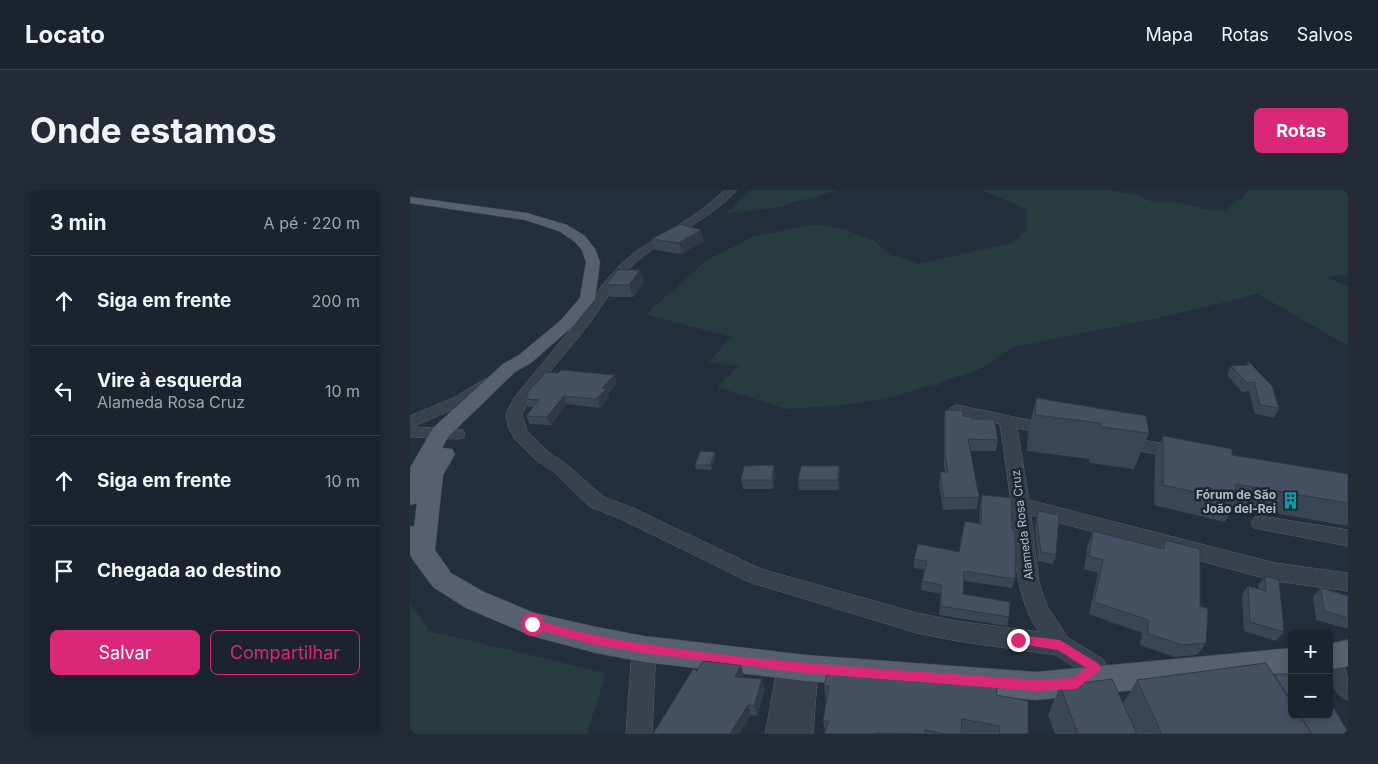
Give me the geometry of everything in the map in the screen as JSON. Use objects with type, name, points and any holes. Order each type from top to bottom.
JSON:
[{"type":"main road","points":[[410,200],[527,217],[563,228],[580,239],[588,249],[592,262],[587,299],[566,323],[517,363],[448,434],[414,480],[410,497]]},
{"type":"main road","points":[[448,434],[432,476],[416,544],[442,580],[475,600],[532,624],[596,640],[644,648],[798,667],[1036,686],[1288,661]]},
{"type":"main road","points":[[1333,657],[1348,653]]},
{"type":"street","points":[[732,190],[707,211],[639,254],[624,267],[608,286],[584,322],[522,398],[514,414],[516,427],[521,435],[597,502],[626,513],[756,576],[917,623],[965,632],[1060,645]]},
{"type":"street","points":[[587,299],[608,286]]},
{"type":"street","points":[[411,430],[439,411],[472,394],[517,363]]},
{"type":"street","points":[[956,410],[1067,433]]},
{"type":"street","name":"Alameda Rosa Cruz","points":[[1008,422],[1020,505],[1028,583],[1037,610],[1060,645],[1095,668],[1076,683]]},
{"type":"street","points":[[411,430],[448,434]]},
{"type":"street","points":[[1105,440],[1202,457]]},
{"type":"street","points":[[1020,505],[1275,572],[1348,582]]},
{"type":"street","points":[[1261,523],[1348,538]]},
{"type":"street","points":[[639,734],[644,648]]},
{"type":"street","points":[[1333,664],[1348,688]]},
{"type":"street","points":[[778,734],[798,667]]},
{"type":"street","points":[[798,667],[800,734]]},
{"type":"green space","points":[[751,190],[840,190],[777,207],[725,214]]},
{"type":"green space","points":[[982,190],[1111,190],[1136,195],[1153,202],[1175,202],[1210,210],[1229,211],[1227,208],[1246,195],[1247,190],[1348,190],[1348,274],[1326,277],[1348,286],[1348,346],[1258,294],[1167,316],[1013,347],[978,370],[940,382],[938,386],[930,385],[893,397],[843,405],[786,409],[717,387],[739,366],[709,362],[731,337],[646,314],[707,260],[752,237],[816,224],[845,230],[873,240],[889,254],[919,264],[1012,243],[1026,230],[1027,209]]},
{"type":"green space","points":[[410,603],[429,631],[606,673],[587,734],[410,734]]},
{"type":"building","points":[[680,224],[701,230],[679,243],[652,239]]},
{"type":"building","points":[[617,270],[640,270],[629,285],[606,285]]},
{"type":"building","points":[[1248,361],[1272,386],[1279,408],[1260,405],[1254,382],[1247,383],[1231,366],[1249,365]]},
{"type":"building","points":[[561,370],[614,375],[602,388],[606,389],[597,399],[564,396],[547,417],[526,416],[539,400],[524,399],[529,394],[526,394],[546,372],[558,373]]},
{"type":"building","points":[[1036,398],[1146,416],[1149,433],[1101,427],[1100,423],[1035,415]]},
{"type":"building","points":[[945,410],[963,411],[963,416],[972,417],[972,419],[994,419],[998,440],[968,439],[979,497],[944,498],[940,472],[948,472],[945,454]]},
{"type":"building","points":[[1163,436],[1232,449],[1232,455],[1348,474],[1348,503],[1235,484],[1237,501],[1163,485]]},
{"type":"building","points":[[700,451],[715,452],[710,465],[695,465]]},
{"type":"building","points":[[774,465],[772,480],[741,480],[744,466]]},
{"type":"building","points":[[801,466],[839,466],[838,480],[798,480]]},
{"type":"building","points":[[982,495],[1011,498],[1012,530],[1014,530],[1016,553],[1015,579],[964,571],[963,594],[1010,602],[1009,617],[940,606],[942,585],[922,581],[927,561],[914,559],[918,544],[959,552],[965,521],[981,524]]},
{"type":"building","points":[[1038,511],[1059,515],[1056,555],[1041,552],[1037,520]]},
{"type":"building","points":[[1093,531],[1164,549],[1165,540],[1200,549],[1200,606],[1208,609],[1206,643],[1182,645],[1147,633],[1149,620],[1094,602],[1103,560],[1089,556]]},
{"type":"building","points":[[1265,576],[1279,580],[1284,632],[1250,622],[1248,586],[1266,591]]},
{"type":"building","points":[[1321,588],[1348,596],[1348,618],[1324,611]]},
{"type":"building","points":[[703,661],[741,665],[735,677],[762,679],[754,706],[748,705],[730,734],[653,734],[693,669],[697,671]]},
{"type":"building","points":[[1266,663],[1288,697],[1288,719],[1302,719],[1311,733],[1162,734],[1137,680]]},
{"type":"building","points":[[828,669],[968,682],[997,687],[996,695],[1028,701],[1028,734],[999,734],[1000,726],[962,719],[961,734],[946,734],[925,730],[925,734],[824,734],[829,721],[823,721],[829,686],[824,686]]},
{"type":"building","points":[[1274,674],[1288,674],[1288,697]]},
{"type":"building","points":[[1112,679],[1137,734],[1078,734],[1060,686]]},
{"type":"building","points":[[1333,707],[1348,734],[1310,734],[1302,719],[1333,719]]},
{"type":"place","name":"Fórum de São João del-Rei","points":[[1290,501]]},
{"type":"route","points":[[532,624],[596,640],[644,648],[806,668],[1036,686],[1076,683],[1095,668],[1060,645],[1018,640]]}]
